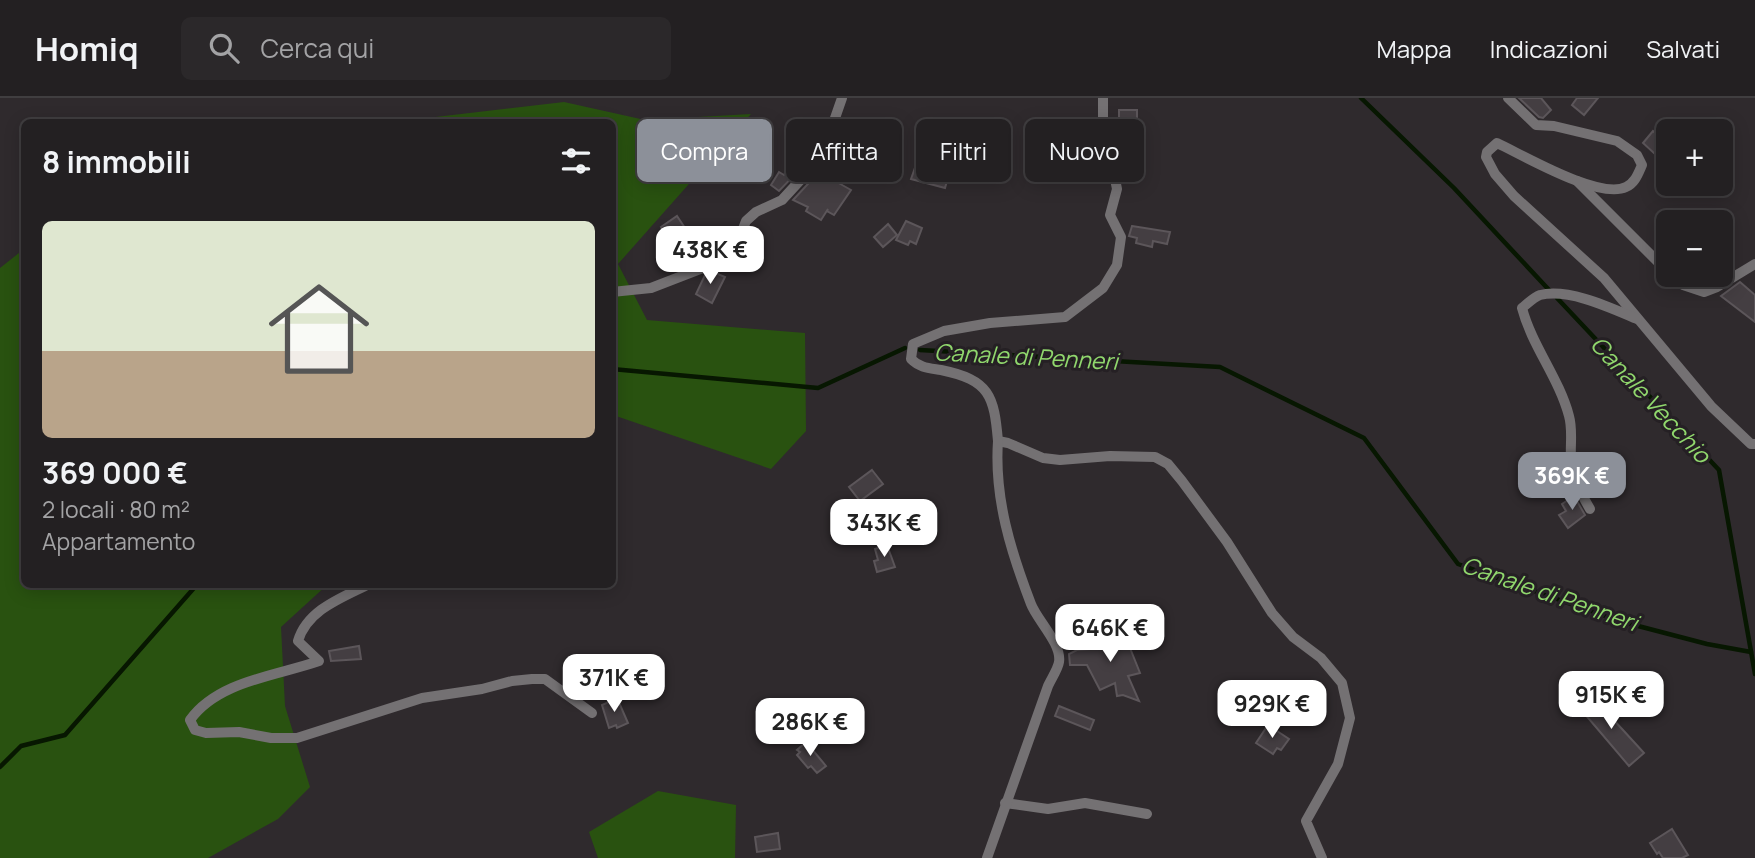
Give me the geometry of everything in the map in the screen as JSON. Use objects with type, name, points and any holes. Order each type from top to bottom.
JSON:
[{"type":"street","points":[[616,292],[651,288],[726,259],[734,252],[746,221],[756,212],[782,200],[817,162],[831,132],[842,98]]},
{"type":"street","points":[[987,858],[1059,662],[1058,649],[1032,607],[1007,532],[999,496],[995,407],[988,394],[972,380],[957,373],[918,366],[911,359],[913,344],[944,331],[990,323],[1065,317],[1103,288],[1117,265],[1121,237],[1110,215],[1117,189],[1103,119],[1103,98]]},
{"type":"street","points":[[1508,98],[1536,125],[1554,126],[1618,141],[1637,155],[1642,165],[1637,177],[1629,186],[1618,190],[1577,181],[1497,143],[1487,152],[1486,157],[1514,196],[1604,278],[1710,406],[1751,444],[1755,444]]},
{"type":"street","points":[[1577,181],[1656,261]]},
{"type":"street","points":[[1733,278],[1755,264]]},
{"type":"street","points":[[1689,287],[1704,292],[1719,287]]},
{"type":"street","points":[[1590,509],[1578,491],[1571,460],[1570,417],[1558,386],[1526,323],[1522,308],[1538,295],[1557,295],[1586,298],[1638,319]]},
{"type":"street","points":[[998,442],[1008,443],[1043,458],[1060,460],[1110,456],[1155,457],[1168,464],[1227,542],[1272,613],[1293,637],[1321,658],[1342,683],[1350,718],[1338,764],[1306,821],[1322,858]]},
{"type":"street","points":[[362,588],[315,613],[302,628],[298,641],[319,661],[219,692],[199,707],[190,720],[195,730],[206,733],[239,732],[271,738],[297,737],[422,698],[532,679],[545,679],[592,713]]},
{"type":"street","points":[[1005,803],[1048,808],[1085,803],[1147,814]]},
{"type":"green space","points":[[564,102],[640,119],[637,119],[637,182],[691,182],[618,264],[647,320],[805,333],[806,431],[771,469],[616,416],[616,119],[419,119]]},
{"type":"green space","points":[[751,114],[747,119],[663,119]]},
{"type":"green space","points":[[21,251],[21,588],[324,588],[281,627],[285,706],[310,787],[278,819],[208,858],[0,858],[0,268]]},
{"type":"green space","points":[[658,791],[736,805],[735,858],[598,858],[589,832]]},
{"type":"building","points":[[1519,98],[1541,98],[1551,110],[1543,118],[1539,117]]},
{"type":"building","points":[[1577,98],[1598,98],[1584,115],[1572,105]]},
{"type":"building","points":[[1119,110],[1137,110],[1137,119],[1119,119]]},
{"type":"building","points":[[1653,131],[1656,134],[1656,155],[1643,143]]},
{"type":"building","points":[[916,165],[916,180],[911,179]]},
{"type":"building","points":[[779,172],[784,175],[786,172],[788,182],[779,191],[771,185]]},
{"type":"building","points":[[810,182],[837,182],[851,190],[834,215],[827,211],[828,209],[821,220],[806,211],[808,207],[793,200]]},
{"type":"building","points":[[922,182],[947,182],[945,188]]},
{"type":"building","points":[[677,216],[689,234],[672,246],[661,227]]},
{"type":"building","points":[[906,221],[922,228],[916,244],[910,241],[908,245],[896,240]]},
{"type":"building","points":[[888,224],[897,235],[883,247],[874,237]]},
{"type":"building","points":[[1132,226],[1170,232],[1167,244],[1153,241],[1152,247],[1136,243],[1137,238],[1129,236]]},
{"type":"building","points":[[713,272],[725,277],[712,303],[696,294],[705,275]]},
{"type":"building","points":[[1740,282],[1755,295],[1755,322],[1721,296]]},
{"type":"building","points":[[872,470],[883,484],[860,501],[849,487]]},
{"type":"building","points":[[1574,496],[1585,515],[1568,528],[1559,515],[1566,511],[1562,504]]},
{"type":"building","points":[[849,513],[868,531],[859,541],[840,524]]},
{"type":"building","points":[[887,545],[895,567],[877,572],[875,549]]},
{"type":"building","points":[[1122,628],[1140,673],[1128,676],[1139,701],[1123,695],[1117,696],[1115,683],[1100,690],[1087,665],[1070,665],[1069,654],[1077,650],[1103,648],[1101,638]]},
{"type":"building","points":[[359,646],[361,659],[331,661],[329,651]]},
{"type":"building","points":[[1590,694],[1644,753],[1629,766],[1578,706]]},
{"type":"building","points":[[617,698],[628,723],[609,728],[602,705]]},
{"type":"building","points":[[1059,706],[1094,720],[1090,730],[1055,716]]},
{"type":"building","points":[[1268,725],[1289,739],[1281,750],[1277,748],[1273,754],[1256,743]]},
{"type":"building","points":[[806,742],[826,766],[817,773],[811,766],[808,768],[797,755],[800,752],[797,750]]},
{"type":"building","points":[[1672,829],[1688,855],[1682,858],[1663,858],[1650,843]]},
{"type":"building","points":[[778,833],[780,849],[757,852],[755,837]]},
{"type":"waterway","name":"Canale Vecchio","points":[[1361,98],[1454,188],[1550,291]]},
{"type":"waterway","name":"Canale Vecchio","points":[[1557,298],[1719,470],[1755,674]]},
{"type":"waterway","name":"Canale di Penneri","points":[[616,369],[818,388],[905,348]]},
{"type":"waterway","name":"Canale di Penneri","points":[[920,350],[1220,367],[1364,438],[1458,564],[1619,621],[1707,644],[1751,652]]},
{"type":"waterway","name":"Canale di Penneri","points":[[0,767],[21,746],[65,735],[194,588]]}]
